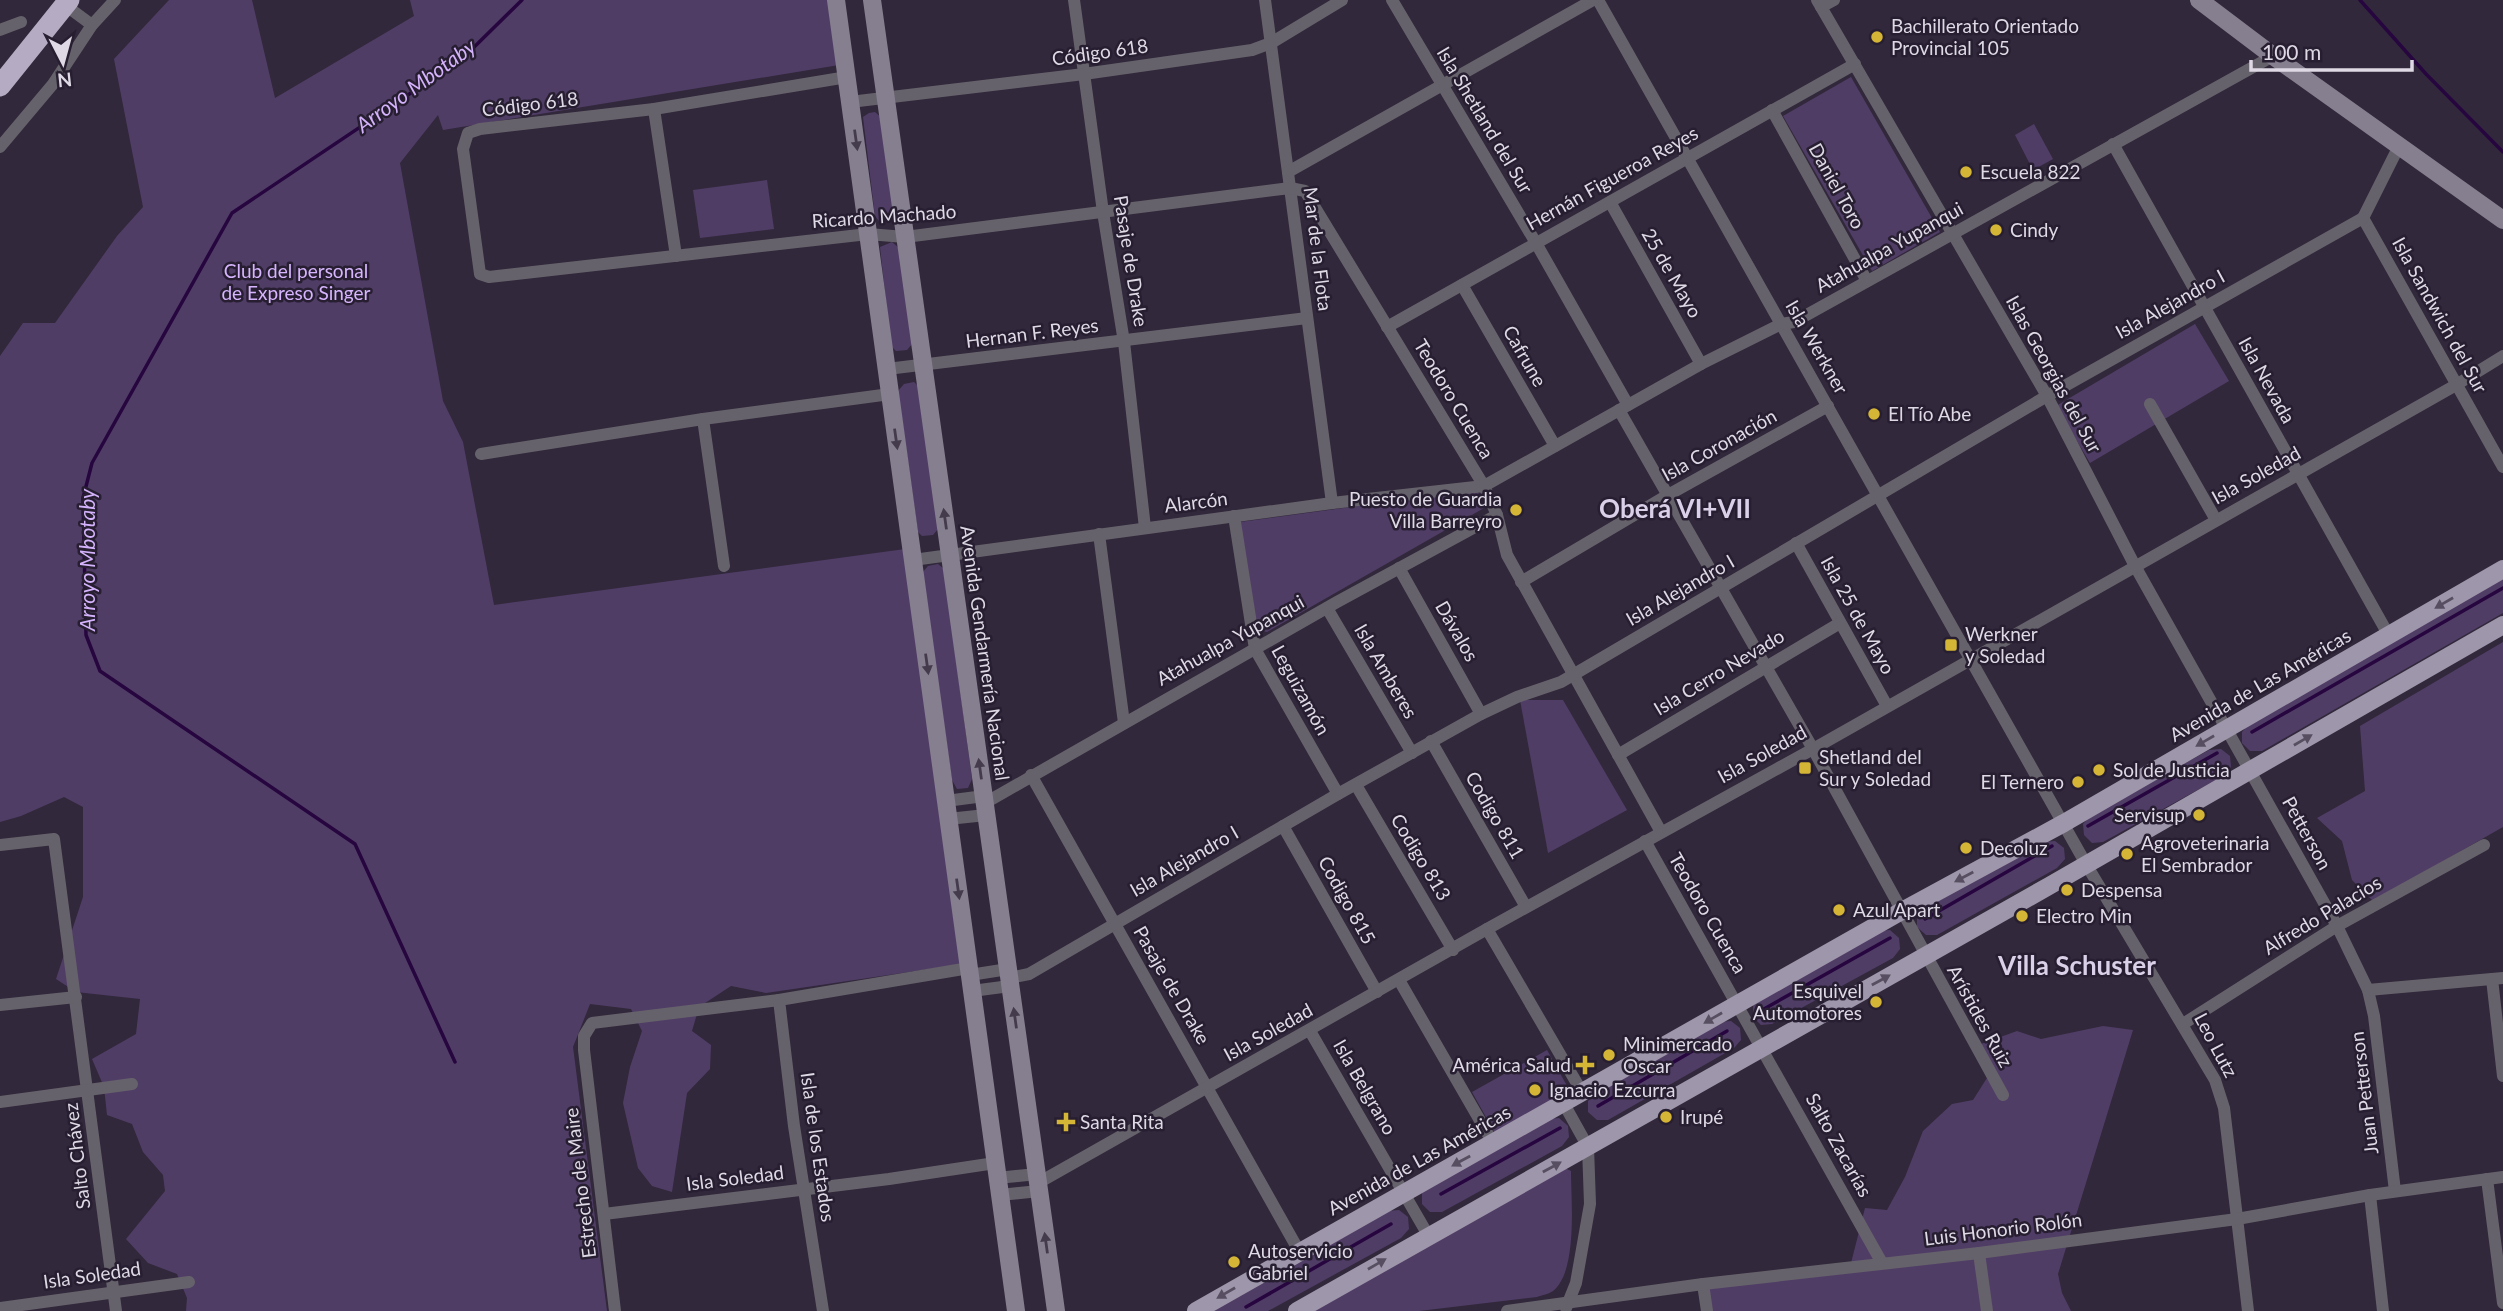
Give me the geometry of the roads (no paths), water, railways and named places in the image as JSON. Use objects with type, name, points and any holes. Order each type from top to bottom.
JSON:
[{"type":"highway","points":[[0,86],[67,3]]},
{"type":"main road","name":"Avenida de Las Américas","points":[[1196,1311],[1900,912],[2064,823],[2503,569]]},
{"type":"main road","points":[[1297,1311],[2503,625]]},
{"type":"street","points":[[0,147],[53,84],[92,25],[115,0]]},
{"type":"street","points":[[836,0],[1016,1311]]},
{"type":"street","name":"Avenida Gendarmería Nacional","points":[[872,0],[1056,1311]]},
{"type":"street","name":"Pasaje de Drake","points":[[1074,0],[1124,342],[1145,528]]},
{"type":"street","name":"Mar de la Flota","points":[[1265,0],[1332,503]]},
{"type":"street","name":"Código 618","points":[[850,102],[1084,74],[1252,50],[1271,43],[1342,0]]},
{"type":"street","name":"Isla Shetland del Sur","points":[[1392,0],[1536,243],[1668,495],[1813,749],[1924,955]]},
{"type":"street","points":[[1288,172],[1596,0]]},
{"type":"street","name":"Isla Werkner","points":[[1596,0],[1689,157],[2064,823]]},
{"type":"street","points":[[1819,4],[1833,0]]},
{"type":"street","points":[[2199,0],[2503,220]]},
{"type":"street","points":[[67,3],[92,25]]},
{"type":"street","name":"Islas Georgias del Sur","points":[[1819,4],[2047,396],[2135,565],[2250,770]]},
{"type":"street","points":[[0,30],[21,22]]},
{"type":"street","name":"Atahualpa Yupanqui","points":[[1484,486],[1702,364],[1782,324],[1794,322],[2273,56]]},
{"type":"street","name":"Hernán Figueroa Reyes","points":[[1387,327],[1855,64]]},
{"type":"street","name":"Código 618","points":[[480,274],[463,149],[468,133],[480,129],[653,109],[847,77]]},
{"type":"street","points":[[653,109],[676,256]]},
{"type":"street","name":"Daniel Toro","points":[[1772,110],[1867,281]]},
{"type":"street","name":"Isla Nevada","points":[[2113,144],[2388,634]]},
{"type":"street","points":[[2363,218],[2399,146]]},
{"type":"street","name":"Ricardo Machado","points":[[480,274],[489,277],[869,234],[905,237],[1290,188]]},
{"type":"street","name":"Teodoro Cuenca","points":[[1290,188],[1306,191],[1484,486],[1497,515],[1507,555],[1661,832]]},
{"type":"street","name":"25 de Mayo","points":[[1610,202],[1702,364]]},
{"type":"street","name":"Isla Alejandro I","points":[[970,978],[1009,978],[1029,974],[1431,741],[1517,696],[1561,682],[2047,396],[2363,218]]},
{"type":"street","name":"Isla Sandwich del Sur","points":[[2363,218],[2503,467]]},
{"type":"street","name":"Cafrune","points":[[1462,285],[1555,446]]},
{"type":"street","name":"Hernan F. Reyes","points":[[887,369],[1307,318]]},
{"type":"street","name":"Isla Soledad","points":[[604,1214],[803,1189],[998,1179],[1038,1183],[1526,907],[1813,749],[2503,356]]},
{"type":"street","points":[[481,454],[703,419],[890,394]]},
{"type":"street","points":[[2150,404],[2216,520]]},
{"type":"street","name":"Isla Coronación","points":[[1521,582],[1828,405]]},
{"type":"street","points":[[703,419],[724,566]]},
{"type":"street","name":"Alarcón","points":[[913,559],[1332,503],[1484,486]]},
{"type":"street","name":"Atahualpa Yupanqui","points":[[985,805],[1031,775],[1497,515]]},
{"type":"street","name":"Leguizamón","points":[[1234,516],[1255,649],[1338,794]]},
{"type":"street","points":[[1099,534],[1124,723]]},
{"type":"street","name":"Isla 25 de Mayo","points":[[1796,543],[1887,706]]},
{"type":"street","name":"Dávalos","points":[[1399,568],[1481,714]]},
{"type":"street","name":"Isla Amberes","points":[[1328,608],[1412,753]]},
{"type":"street","name":"Isla Cerro Nevado","points":[[1618,755],[1840,622]]},
{"type":"street","name":"Codigo 811","points":[[1431,741],[1526,907]]},
{"type":"street","name":"Petterson","points":[[2250,770],[2337,926],[2368,990]]},
{"type":"street","name":"Pasaje de Drake","points":[[1031,775],[1299,1251]]},
{"type":"street","name":"Codigo 813","points":[[1356,785],[1453,950]]},
{"type":"street","points":[[947,810],[985,805]]},
{"type":"street","points":[[947,810],[985,805]]},
{"type":"street","name":"Leo Lutz","points":[[2064,823],[2215,1080],[2224,1108],[2248,1311]]},
{"type":"street","name":"Codigo 815","points":[[1283,826],[1377,992]]},
{"type":"street","name":"Salto Chávez","points":[[0,845],[54,839],[116,1311]]},
{"type":"street","name":"Teodoro Cuenca","points":[[1644,841],[1762,1046]]},
{"type":"street","name":"Alfredo Palacios","points":[[2183,1024],[2337,926],[2484,845]]},
{"type":"street","points":[[1487,929],[1582,1092]]},
{"type":"street","name":"Arístides Ruiz","points":[[1924,955],[2003,1095]]},
{"type":"street","points":[[785,998],[970,978]]},
{"type":"street","points":[[2368,990],[2497,978],[2503,1076]]},
{"type":"street","points":[[1399,980],[1493,1143]]},
{"type":"street","name":"Juan Petterson","points":[[2368,990],[2374,1016],[2395,1191]]},
{"type":"street","points":[[0,1005],[76,997]]},
{"type":"street","name":"Estrecho de Maire","points":[[615,1311],[584,1036],[592,1023],[785,998]]},
{"type":"street","name":"Isla de los Estados","points":[[785,998],[803,1189],[823,1311]]},
{"type":"street","name":"Isla Belgrano","points":[[1310,1031],[1428,1236]]},
{"type":"street","name":"Salto Zacarías","points":[[1762,1046],[1882,1263]]},
{"type":"street","points":[[0,1102],[132,1084]]},
{"type":"street","points":[[1564,1104],[1588,1147],[1590,1204],[1576,1283],[1566,1307]]},
{"type":"street","name":"Luis Honorio Rolón","points":[[1507,1311],[1566,1307],[1703,1284],[2237,1219],[2395,1191],[2503,1177]]},
{"type":"street","points":[[2487,1179],[2503,1303]]},
{"type":"street","points":[[2370,1195],[2383,1311]]},
{"type":"street","points":[[1979,1252],[1987,1311]]},
{"type":"street","name":"Isla Soledad","points":[[0,1308],[189,1282]]},
{"type":"street","points":[[1703,1284],[1707,1311]]},
{"type":"waterway","name":"Arroyo Mbotaby","points":[[455,1062],[355,844],[100,671],[86,635],[83,498],[92,463],[232,213],[463,58],[522,0]]},
{"type":"waterway","name":"Arroyo Mbotaby","points":[[2360,0],[2426,74],[2503,152]]},
{"type":"waterway","points":[[2252,732],[2503,588]]},
{"type":"waterway","points":[[2088,826],[2217,753]]},
{"type":"waterway","points":[[1925,919],[2052,846]]},
{"type":"waterway","points":[[1764,1009],[1890,938]]},
{"type":"waterway","points":[[1598,1106],[1727,1031]]},
{"type":"waterway","points":[[1441,1194],[1560,1128]]},
{"type":"waterway","points":[[1246,1307],[1391,1224]]},
{"type":"place","name":"Bachillerato Orientado Provincial 105","points":[[1877,37]]},
{"type":"place","name":"Escuela 822","points":[[1966,172]]},
{"type":"place","name":"Cindy","points":[[1996,230]]},
{"type":"place","name":"El Tío Abe","points":[[1874,414]]},
{"type":"place","name":"Puesto de Guardia Villa Barreyro","points":[[1516,510]]},
{"type":"place","name":"Werkner y Soledad","points":[[1951,645]]},
{"type":"place","name":"Shetland del Sur y Soledad","points":[[1805,768]]},
{"type":"place","name":"Sol de Justicia","points":[[2099,770]]},
{"type":"place","name":"El Ternero","points":[[2078,782]]},
{"type":"place","name":"Servisup","points":[[2199,815]]},
{"type":"place","name":"Decoluz","points":[[1966,848]]},
{"type":"place","name":"Agroveterinaria El Sembrador","points":[[2127,854]]},
{"type":"place","name":"Despensa","points":[[2067,890]]},
{"type":"place","name":"Azul Apart","points":[[1839,910]]},
{"type":"place","name":"Electro Min","points":[[2022,916]]},
{"type":"place","name":"Esquivel Automotores","points":[[1876,1002]]},
{"type":"place","name":"Minimercado Oscar","points":[[1609,1055]]},
{"type":"place","name":"América Salud","points":[[1585,1065]]},
{"type":"place","name":"Ignacio Ezcurra","points":[[1535,1090]]},
{"type":"place","name":"Irupé","points":[[1666,1117]]},
{"type":"place","name":"Santa Rita","points":[[1066,1122]]},
{"type":"place","name":"Autoservicio Gabriel","points":[[1234,1262]]},
{"type":"district","name":"Oberá VI+VII","points":[[1675,509]]},
{"type":"district","name":"Villa Schuster","points":[[2077,966]]},
{"type":"park label","name":"Club del personal de Expreso Singer","points":[[296,282]]}]
